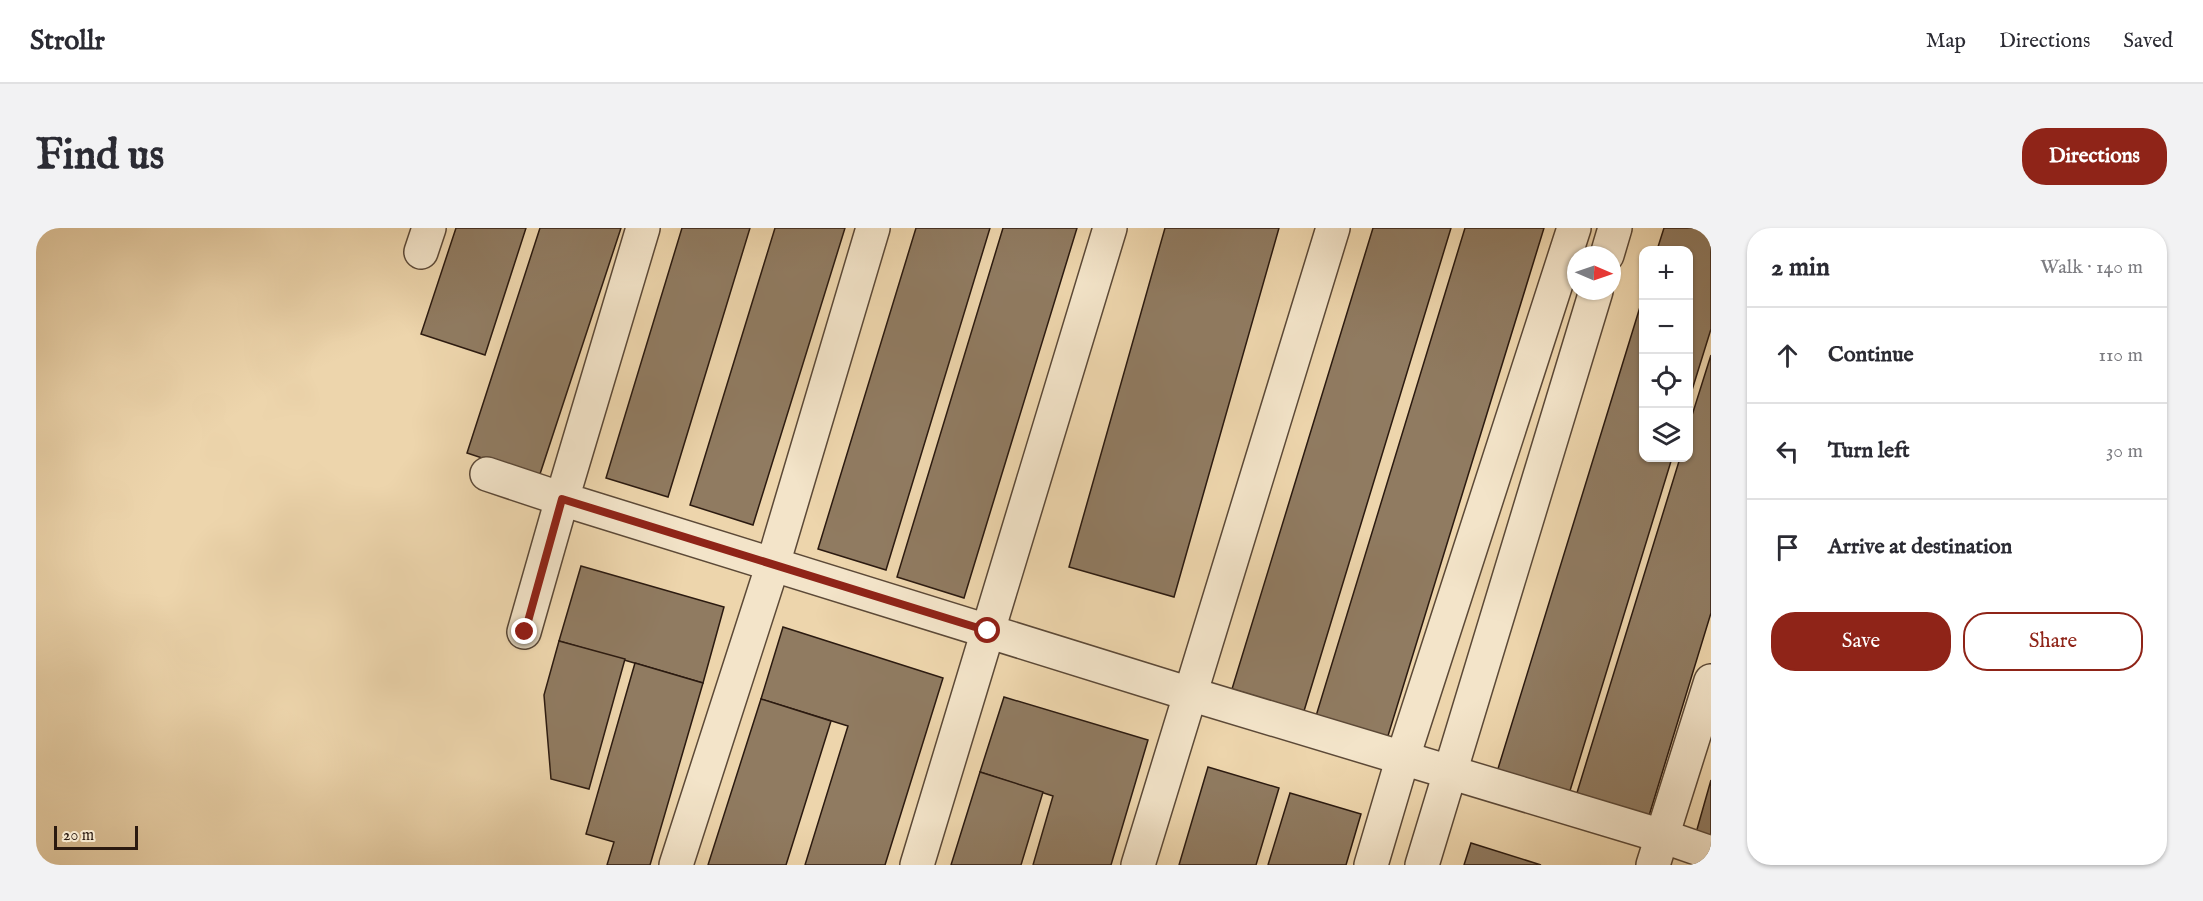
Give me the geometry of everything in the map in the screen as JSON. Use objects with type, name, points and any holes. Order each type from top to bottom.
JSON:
[{"type":"street","points":[[525,632],[643,228]]},
{"type":"street","points":[[676,865],[773,564],[873,228]]},
{"type":"street","points":[[917,865],[1110,228]]},
{"type":"street","points":[[1138,865],[1333,228]]},
{"type":"street","points":[[1371,865],[1403,757],[1574,228]]},
{"type":"street","points":[[1610,246],[1615,228]]},
{"type":"street","points":[[1422,865],[1593,300]]},
{"type":"street","points":[[488,474],[1190,694],[1403,757],[1658,850],[1711,853]]},
{"type":"street","points":[[1658,850],[1711,681]]},
{"type":"building","points":[[456,228],[526,228],[485,355],[421,334]]},
{"type":"building","points":[[540,228],[621,228],[539,477],[467,453]]},
{"type":"building","points":[[682,228],[750,228],[668,497],[606,478]]},
{"type":"building","points":[[775,228],[845,228],[753,525],[690,505]]},
{"type":"building","points":[[916,228],[990,228],[886,570],[818,549]]},
{"type":"building","points":[[1003,228],[1077,228],[964,598],[897,577]]},
{"type":"building","points":[[1165,228],[1279,228],[1174,597],[1069,567]]},
{"type":"building","points":[[1373,228],[1451,228],[1304,711],[1232,689]]},
{"type":"building","points":[[1465,228],[1544,228],[1387,739],[1316,716]]},
{"type":"building","points":[[1664,228],[1711,228],[1711,329],[1693,387],[1693,246],[1658,246]]},
{"type":"building","points":[[1639,310],[1639,462],[1671,462],[1569,794],[1497,772]]},
{"type":"building","points":[[1711,355],[1711,613],[1648,819],[1576,796],[1679,462],[1693,462],[1693,412]]},
{"type":"building","points":[[581,566],[724,607],[703,683],[559,641]]},
{"type":"building","points":[[783,627],[943,678],[885,865],[805,865],[848,726],[761,699]]},
{"type":"building","points":[[559,641],[625,659],[589,789],[551,779],[544,695]]},
{"type":"building","points":[[635,663],[703,683],[650,865],[607,865],[614,842],[586,834]]},
{"type":"building","points":[[1004,697],[1148,740],[1111,865],[1033,865],[1053,796],[980,772]]},
{"type":"building","points":[[761,699],[831,721],[786,865],[708,865]]},
{"type":"building","points":[[1208,767],[1279,788],[1256,865],[1179,865]]},
{"type":"building","points":[[980,772],[1043,792],[1021,865],[951,865]]},
{"type":"building","points":[[1711,780],[1711,837],[1696,833]]},
{"type":"building","points":[[1290,793],[1361,814],[1346,865],[1268,865]]},
{"type":"building","points":[[1471,843],[1541,865],[1464,865]]},
{"type":"route","points":[[525,632],[562,499],[988,631]]}]
